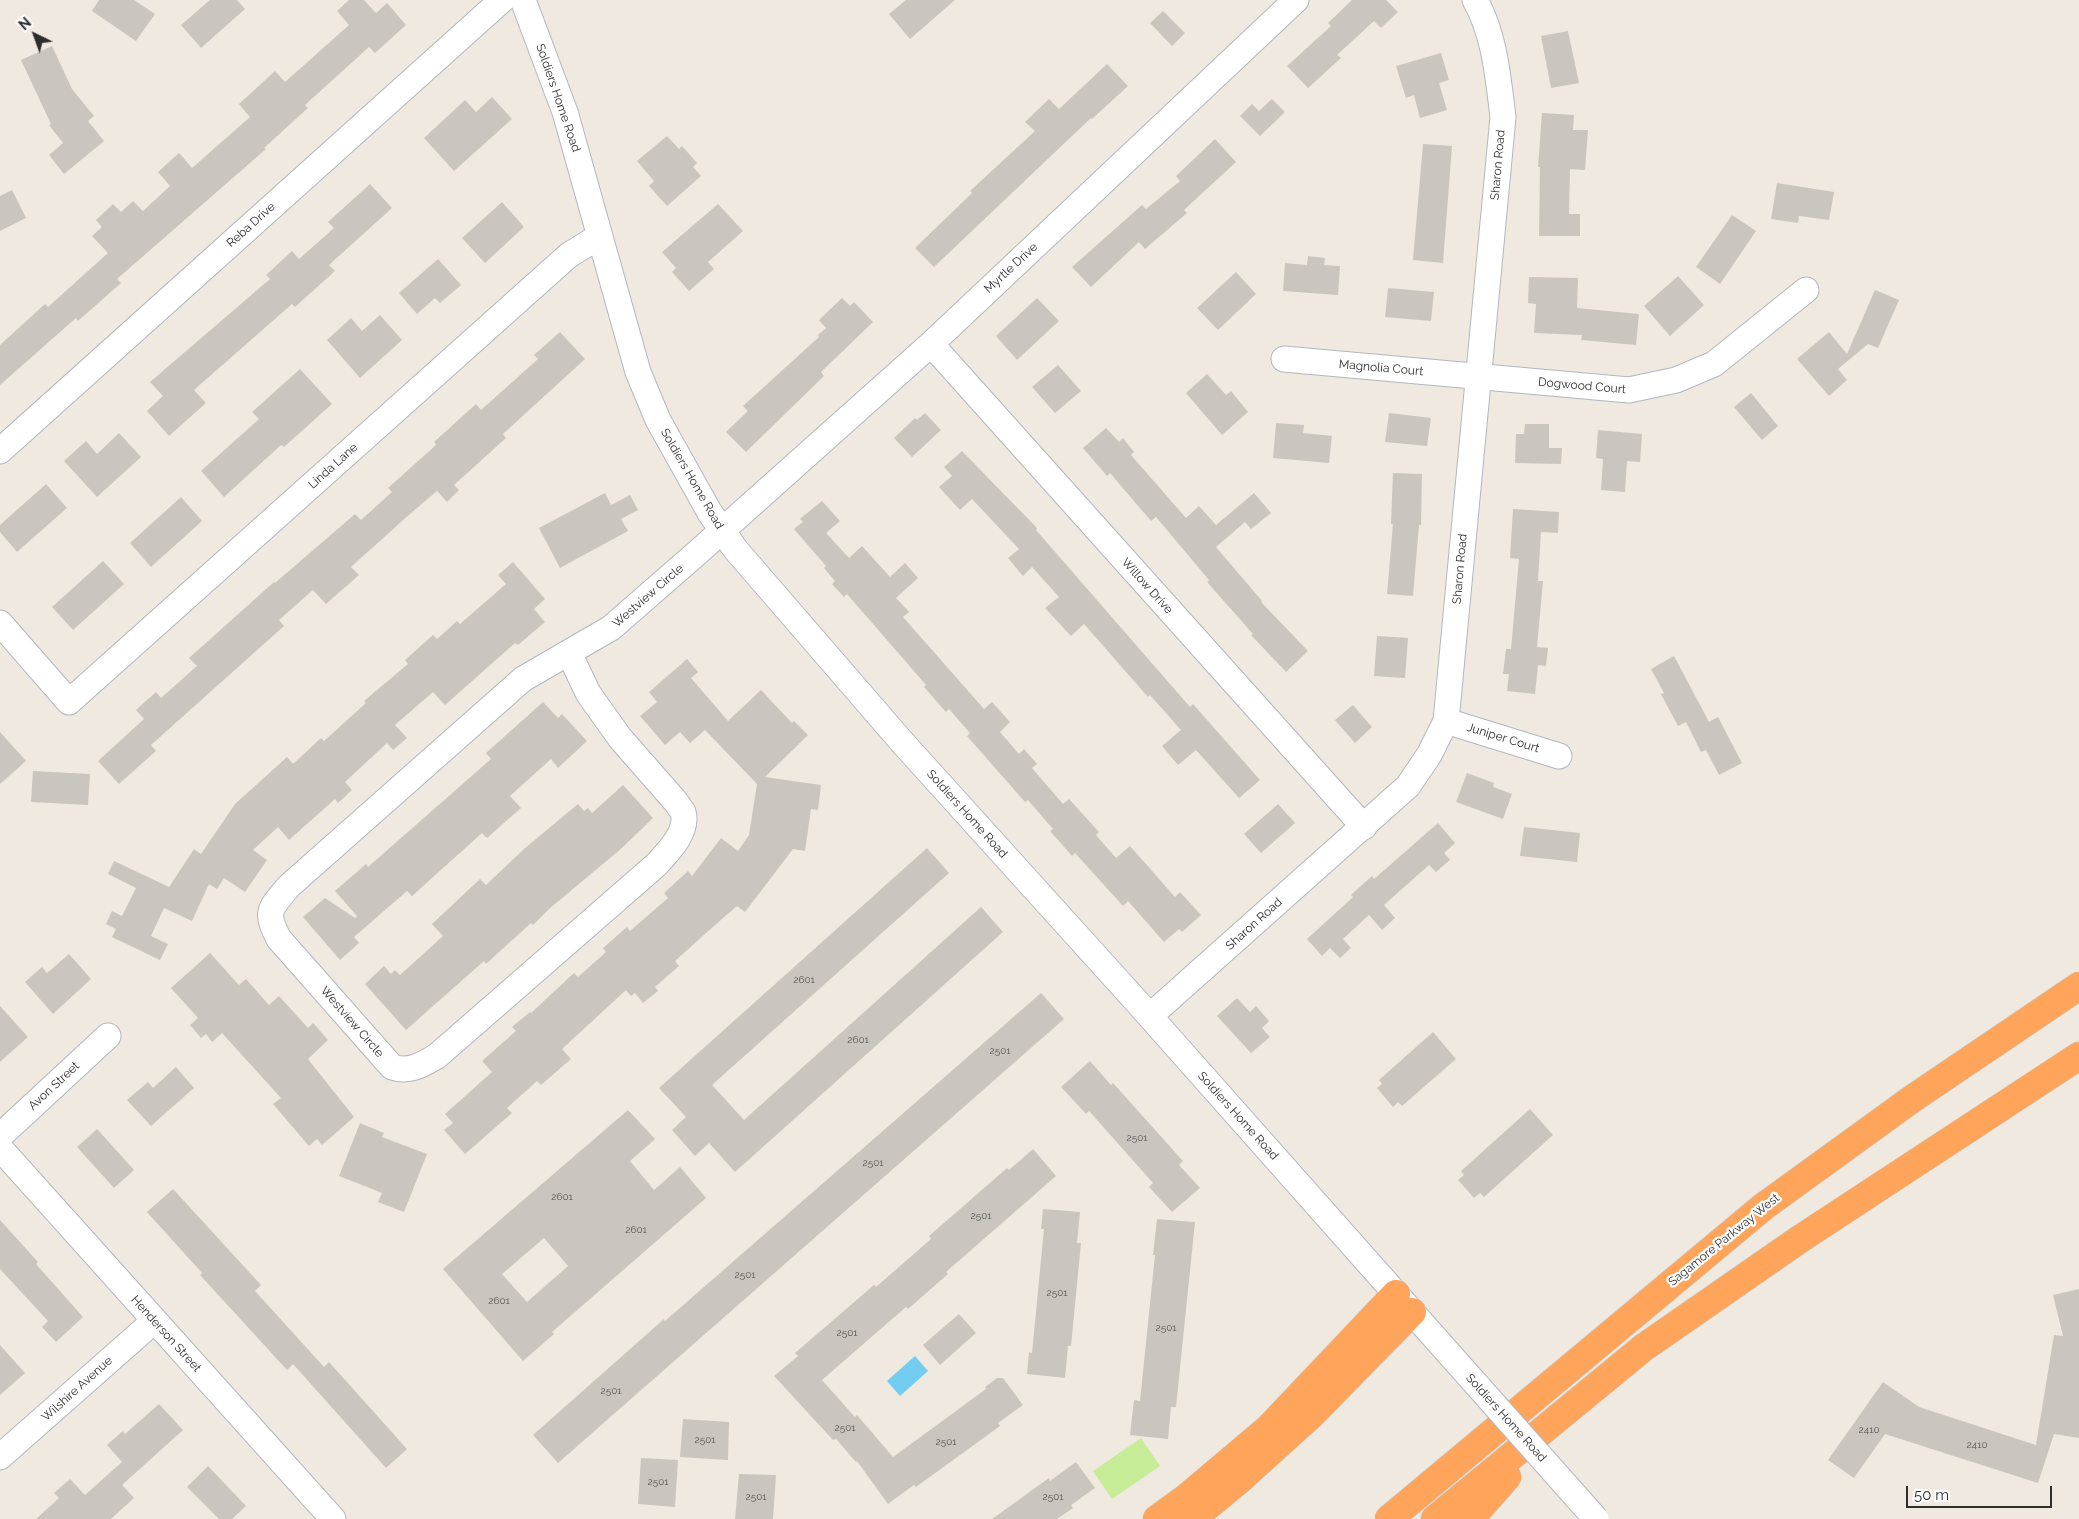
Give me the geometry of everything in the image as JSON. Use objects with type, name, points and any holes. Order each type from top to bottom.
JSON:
[{"type":"highway","name":"Sagamore Parkway West","points":[[1389,1519],[1763,1207],[1912,1099],[2079,986]]},
{"type":"highway","points":[[1436,1519],[1643,1348],[1800,1239],[2079,1056]]},
{"type":"highway","points":[[1157,1519],[1186,1498],[1269,1428],[1404,1303]]},
{"type":"highway","points":[[1192,1519],[1238,1481],[1312,1414],[1404,1303]]},
{"type":"highway","points":[[1470,1519],[1517,1466],[1549,1425]]},
{"type":"street","name":"Reba Drive","points":[[0,451],[502,0]]},
{"type":"street","name":"Soldiers Home Road","points":[[523,0],[565,112],[638,372],[658,420],[693,485],[722,531],[902,742],[1150,1016],[1596,1519]]},
{"type":"street","name":"Myrtle Drive","points":[[722,531],[931,344],[1296,0]]},
{"type":"street","name":"Sharon Road","points":[[1150,1016],[1408,786],[1429,755],[1446,721],[1503,116],[1496,60],[1480,8],[1475,0]]},
{"type":"street","name":"Linda Lane","points":[[0,623],[69,702],[569,255],[600,236]]},
{"type":"street","name":"Dogwood Court","points":[[1478,376],[1629,390],[1676,380],[1714,364],[1806,290]]},
{"type":"street","name":"Willow Drive","points":[[931,344],[1364,827]]},
{"type":"street","name":"Magnolia Court","points":[[1284,359],[1478,376]]},
{"type":"street","name":"Westview Circle","points":[[569,653],[588,693],[620,738],[676,802],[683,813],[681,832],[673,847],[656,865],[437,1056],[419,1066],[402,1070],[392,1066],[280,939],[270,923],[270,913],[276,902],[289,886],[523,679],[611,628],[722,531]]},
{"type":"street","name":"Juniper Court","points":[[1446,721],[1559,756]]},
{"type":"street","name":"Avon Street","points":[[0,1136],[108,1036]]},
{"type":"street","name":"Henderson Street","points":[[0,1148],[334,1519]]},
{"type":"street","name":"Wilshire Avenue","points":[[0,1457],[154,1321]]},
{"type":"green space","points":[[1141,1438],[1160,1466],[1112,1499],[1093,1471]]},
{"type":"water","points":[[915,1356],[928,1371],[900,1396],[887,1381]]},
{"type":"building","points":[[99,0],[134,0],[155,14],[136,41],[92,11]]},
{"type":"building","points":[[210,0],[237,0],[245,9],[201,48],[181,25]]},
{"type":"building","points":[[349,0],[364,0],[376,13],[387,3],[406,25],[375,53],[369,47],[305,105],[308,108],[264,148],[266,149],[117,279],[121,283],[78,321],[76,318],[0,385],[0,345],[45,304],[48,307],[108,253],[92,236],[102,227],[96,220],[113,204],[121,212],[133,201],[143,211],[170,186],[158,172],[179,153],[192,168],[250,117],[239,104],[275,71],[285,82],[349,25],[337,11]]},
{"type":"building","points":[[906,0],[955,0],[910,39],[889,14]]},
{"type":"building","points":[[1352,0],[1386,0],[1398,12],[1381,28],[1374,21],[1337,55],[1341,58],[1308,88],[1287,66],[1331,26],[1328,23]]},
{"type":"building","points":[[1163,11],[1185,33],[1172,46],[1150,23]]},
{"type":"building","points":[[1568,31],[1579,83],[1551,88],[1541,36]]},
{"type":"building","points":[[52,46],[72,89],[94,116],[88,121],[104,141],[64,174],[49,155],[63,143],[49,125],[51,124],[21,60]]},
{"type":"building","points":[[1441,53],[1449,80],[1439,83],[1447,110],[1420,118],[1414,95],[1406,98],[1396,66]]},
{"type":"building","points":[[1107,64],[1128,86],[1091,118],[934,267],[915,248],[972,193],[970,191],[1035,131],[1025,122],[1049,99],[1059,109]]},
{"type":"building","points":[[492,97],[512,119],[454,171],[424,138],[465,100],[476,112]]},
{"type":"building","points":[[1272,99],[1285,112],[1260,136],[1240,116],[1252,104],[1259,111]]},
{"type":"building","points":[[1542,113],[1574,115],[1573,130],[1588,130],[1585,170],[1570,169],[1569,214],[1580,214],[1580,236],[1539,236],[1540,167],[1538,167]]},
{"type":"building","points":[[667,136],[679,149],[682,146],[697,163],[693,167],[701,176],[667,206],[649,186],[654,181],[637,161]]},
{"type":"building","points":[[1215,139],[1236,162],[1184,210],[1187,213],[1145,249],[1139,242],[1091,287],[1072,267],[1142,205],[1146,209],[1180,181],[1176,176]]},
{"type":"building","points":[[1423,144],[1452,146],[1443,263],[1413,260]]},
{"type":"building","points":[[1777,183],[1834,192],[1829,220],[1799,216],[1798,223],[1771,219]]},
{"type":"building","points":[[370,184],[392,208],[329,265],[335,271],[295,307],[292,304],[194,390],[206,403],[169,436],[147,411],[163,396],[150,382],[270,279],[266,275],[292,251],[299,259],[334,228],[328,222]]},
{"type":"building","points":[[12,190],[26,218],[0,231],[0,196]]},
{"type":"building","points":[[502,202],[524,227],[485,263],[462,238]]},
{"type":"building","points":[[718,204],[743,231],[708,262],[714,269],[689,291],[672,272],[676,268],[662,252]]},
{"type":"building","points":[[1732,215],[1756,231],[1720,284],[1696,267]]},
{"type":"building","points":[[1308,256],[1325,258],[1324,265],[1340,266],[1338,295],[1283,291],[1285,263],[1307,265]]},
{"type":"building","points":[[438,259],[461,285],[440,303],[435,298],[417,314],[399,293]]},
{"type":"building","points":[[1236,272],[1256,294],[1218,330],[1197,308]]},
{"type":"building","points":[[1678,276],[1704,305],[1670,336],[1644,306]]},
{"type":"building","points":[[1529,277],[1578,278],[1577,308],[1639,314],[1636,345],[1581,340],[1582,335],[1534,333],[1536,304],[1528,303]]},
{"type":"building","points":[[1388,288],[1434,292],[1431,321],[1385,317]]},
{"type":"building","points":[[1875,290],[1899,300],[1878,348],[1868,344],[1838,369],[1847,380],[1829,396],[1797,359],[1829,332],[1847,354]]},
{"type":"building","points":[[842,298],[850,306],[854,302],[873,322],[821,372],[824,376],[746,452],[726,432],[748,411],[743,406],[819,337],[818,335],[826,328],[819,320]]},
{"type":"building","points":[[1037,298],[1059,321],[1017,360],[996,336]]},
{"type":"building","points":[[380,315],[402,340],[360,378],[327,340],[351,318],[362,331]]},
{"type":"building","points":[[560,332],[585,359],[503,434],[506,438],[454,485],[459,490],[447,502],[437,491],[411,513],[351,567],[359,575],[326,604],[313,590],[279,620],[284,626],[151,745],[156,751],[119,784],[98,761],[144,719],[136,710],[156,692],[161,698],[197,666],[189,658],[274,582],[355,514],[361,520],[392,492],[388,488],[436,445],[434,442],[476,404],[481,410],[538,359],[534,355]]},
{"type":"building","points":[[1058,365],[1081,391],[1055,413],[1032,387]]},
{"type":"building","points":[[300,369],[332,404],[284,447],[281,445],[224,497],[201,471],[259,419],[252,412]]},
{"type":"building","points":[[1207,374],[1226,395],[1231,391],[1248,412],[1222,435],[1186,393]]},
{"type":"building","points":[[1751,393],[1778,426],[1762,440],[1734,407]]},
{"type":"building","points":[[925,413],[941,430],[912,457],[894,438],[915,418],[917,420]]},
{"type":"building","points":[[1389,413],[1431,418],[1427,446],[1385,442]]},
{"type":"building","points":[[1276,423],[1304,425],[1303,433],[1332,436],[1329,463],[1273,458]]},
{"type":"building","points":[[1525,424],[1549,424],[1549,448],[1562,448],[1561,464],[1515,463],[1516,434],[1524,434]]},
{"type":"building","points":[[1106,428],[1119,442],[1123,438],[1134,452],[1131,455],[1186,518],[1199,506],[1216,525],[1254,493],[1271,513],[1251,529],[1245,522],[1216,547],[1261,602],[1308,651],[1286,672],[1251,635],[1253,634],[1207,582],[1209,580],[1156,517],[1151,521],[1110,473],[1107,476],[1083,448]]},
{"type":"building","points":[[1598,430],[1642,434],[1640,462],[1627,461],[1625,492],[1601,490],[1603,459],[1596,458]]},
{"type":"building","points":[[119,433],[141,457],[97,497],[64,461],[86,441],[97,454]]},
{"type":"building","points":[[962,451],[1037,528],[1036,530],[1190,707],[1193,704],[1260,780],[1239,798],[1196,750],[1178,765],[1162,746],[1181,730],[1150,695],[1148,697],[1084,624],[1071,636],[1045,608],[1059,597],[1032,567],[1023,576],[1008,558],[1019,549],[972,499],[960,510],[939,487],[952,476],[944,467]]},
{"type":"building","points":[[1393,473],[1422,474],[1421,525],[1419,525],[1413,596],[1387,594],[1393,524],[1391,524]]},
{"type":"building","points":[[46,484],[67,508],[17,552],[0,532],[0,525]]},
{"type":"building","points":[[605,493],[611,505],[630,495],[638,510],[621,519],[628,531],[560,568],[539,528]]},
{"type":"building","points":[[181,497],[202,521],[151,567],[130,543]]},
{"type":"building","points":[[822,501],[840,521],[826,533],[849,558],[862,546],[890,577],[905,563],[918,578],[896,598],[909,612],[903,617],[984,709],[992,702],[1010,722],[1000,732],[1019,754],[1024,749],[1037,764],[1032,768],[1063,804],[1069,799],[1099,832],[1096,835],[1116,858],[1130,846],[1175,897],[1180,892],[1201,915],[1182,932],[1179,929],[1164,942],[1128,901],[1123,906],[1075,853],[1072,856],[1050,831],[1053,829],[1028,800],[1025,802],[967,736],[970,733],[949,709],[946,712],[924,687],[926,685],[847,594],[844,597],[832,584],[835,581],[824,568],[826,566],[794,529],[803,522],[800,519]]},
{"type":"building","points":[[1513,509],[1559,512],[1558,533],[1541,532],[1538,581],[1543,581],[1537,647],[1548,648],[1546,666],[1538,665],[1535,694],[1507,691],[1509,674],[1503,674],[1506,649],[1511,649],[1519,559],[1510,558]]},
{"type":"building","points":[[103,561],[124,584],[73,630],[52,607]]},
{"type":"building","points":[[513,562],[545,599],[534,609],[545,622],[518,645],[515,643],[445,705],[433,692],[395,725],[407,738],[393,750],[387,743],[345,782],[352,790],[338,803],[335,799],[289,840],[278,827],[253,850],[267,860],[245,892],[224,878],[217,889],[209,884],[192,921],[164,908],[151,936],[168,944],[160,960],[112,937],[116,929],[106,924],[112,911],[122,916],[136,888],[108,874],[114,861],[169,887],[194,849],[201,854],[235,804],[287,757],[293,764],[321,738],[324,741],[366,703],[364,701],[408,664],[405,660],[433,635],[437,639],[457,621],[460,624],[506,584],[498,575]]},
{"type":"building","points":[[1377,636],[1408,638],[1405,678],[1374,676]]},
{"type":"building","points":[[1674,656],[1709,722],[1718,717],[1742,763],[1719,775],[1706,750],[1701,752],[1686,722],[1678,726],[1661,694],[1664,693],[1651,669]]},
{"type":"building","points":[[687,659],[698,672],[691,678],[728,721],[761,690],[792,723],[794,721],[808,735],[765,777],[821,785],[818,810],[811,809],[805,851],[793,849],[745,912],[737,906],[714,926],[675,961],[679,966],[655,987],[658,991],[643,1003],[635,993],[631,996],[626,990],[562,1049],[571,1059],[541,1085],[537,1081],[507,1108],[512,1113],[465,1154],[444,1130],[453,1123],[445,1114],[492,1072],[482,1061],[516,1031],[512,1027],[531,1013],[574,973],[578,977],[606,952],[603,948],[627,927],[630,931],[668,898],[664,893],[688,871],[692,876],[721,838],[738,851],[749,835],[757,784],[705,730],[690,743],[680,732],[665,745],[640,716],[657,702],[649,692]]},
{"type":"building","points":[[543,702],[558,718],[562,714],[587,741],[558,768],[551,759],[510,796],[521,808],[487,838],[482,833],[412,896],[407,891],[354,937],[359,943],[340,960],[303,917],[325,898],[355,918],[357,916],[335,891],[366,864],[368,867],[491,759],[486,753]]},
{"type":"building","points":[[1353,705],[1372,727],[1355,743],[1335,720]]},
{"type":"building","points":[[0,732],[26,761],[0,784]]},
{"type":"building","points":[[33,771],[90,774],[88,805],[31,802]]},
{"type":"building","points":[[1467,773],[1494,783],[1493,787],[1512,794],[1503,819],[1456,802]]},
{"type":"building","points":[[623,785],[653,818],[622,848],[549,909],[533,925],[531,923],[486,964],[484,961],[406,1030],[365,984],[384,966],[391,974],[395,970],[400,975],[443,936],[432,924],[480,879],[486,885],[524,849],[578,804],[584,811],[588,808],[592,813]]},
{"type":"building","points":[[1278,804],[1295,823],[1261,853],[1244,834]]},
{"type":"building","points":[[1438,823],[1455,843],[1444,853],[1450,860],[1436,872],[1429,865],[1384,905],[1395,918],[1382,930],[1369,915],[1343,939],[1351,948],[1340,958],[1330,948],[1322,956],[1307,939],[1353,897],[1351,895],[1372,876],[1374,879]]},
{"type":"building","points":[[1524,827],[1580,833],[1577,862],[1520,856]]},
{"type":"building","points":[[927,848],[949,873],[712,1085],[744,1120],[981,907],[1003,932],[735,1172],[709,1143],[695,1156],[672,1130],[686,1117],[659,1088]]},
{"type":"building","points":[[210,953],[239,985],[246,979],[269,1005],[279,996],[308,1028],[313,1023],[328,1040],[308,1059],[354,1117],[322,1145],[317,1139],[309,1146],[273,1104],[281,1098],[222,1033],[212,1042],[206,1034],[201,1038],[190,1025],[198,1018],[171,988]]},
{"type":"building","points":[[69,954],[91,979],[53,1014],[25,982],[42,967],[47,973]]},
{"type":"building","points":[[1041,993],[1064,1019],[558,1463],[533,1435],[664,1319],[665,1321]]},
{"type":"building","points":[[1237,998],[1250,1012],[1256,1006],[1269,1021],[1262,1028],[1270,1037],[1251,1053],[1217,1016]]},
{"type":"building","points":[[0,1006],[28,1037],[0,1062]]},
{"type":"building","points":[[1433,1032],[1456,1059],[1402,1106],[1398,1102],[1393,1107],[1377,1088],[1382,1084],[1379,1080]]},
{"type":"building","points":[[1090,1061],[1111,1085],[1113,1083],[1183,1161],[1179,1165],[1200,1188],[1172,1212],[1149,1187],[1153,1183],[1089,1111],[1086,1114],[1061,1087]]},
{"type":"building","points":[[176,1067],[194,1088],[151,1126],[127,1100],[148,1082],[153,1088]]},
{"type":"building","points":[[1530,1109],[1553,1135],[1484,1197],[1480,1193],[1474,1198],[1458,1180],[1464,1175],[1461,1171]]},
{"type":"building","points":[[628,1110],[655,1139],[630,1161],[654,1190],[680,1167],[706,1198],[552,1332],[554,1334],[523,1361],[443,1269]],"holes":[[[544,1238],[568,1266],[527,1302],[502,1274]]]},
{"type":"building","points":[[360,1123],[384,1133],[382,1137],[427,1154],[404,1212],[378,1202],[382,1193],[339,1176]]},
{"type":"building","points":[[97,1129],[134,1170],[114,1188],[77,1147]]},
{"type":"building","points":[[1033,1149],[1056,1176],[946,1272],[948,1274],[908,1309],[906,1307],[822,1380],[855,1417],[857,1415],[893,1457],[986,1389],[985,1387],[997,1378],[1003,1378],[1023,1405],[998,1423],[1000,1426],[916,1487],[914,1485],[888,1504],[857,1461],[836,1439],[833,1440],[774,1376],[798,1356],[795,1353],[874,1285],[876,1287],[931,1239],[929,1236],[1007,1168],[1009,1170]]},
{"type":"building","points":[[173,1189],[261,1285],[255,1291],[324,1367],[329,1362],[407,1449],[386,1468],[293,1364],[287,1370],[200,1275],[202,1273],[147,1212]]},
{"type":"building","points":[[1043,1209],[1080,1212],[1077,1243],[1081,1243],[1071,1346],[1068,1346],[1065,1378],[1027,1374],[1029,1352],[1032,1353],[1044,1229],[1041,1229]]},
{"type":"building","points":[[1157,1219],[1195,1222],[1176,1407],[1171,1407],[1168,1439],[1130,1435],[1134,1400],[1140,1401]]},
{"type":"building","points":[[0,1220],[38,1262],[36,1264],[83,1317],[56,1342],[42,1327],[48,1321],[0,1269]]},
{"type":"building","points":[[2079,1289],[2079,1438],[2054,1434],[2038,1483],[1885,1434],[1854,1478],[1828,1460],[1883,1382],[1919,1407],[2036,1445],[2054,1335],[2063,1336],[2053,1295]]},
{"type":"building","points":[[959,1314],[976,1333],[940,1365],[923,1345]]},
{"type":"building","points":[[0,1345],[25,1373],[0,1395]]},
{"type":"building","points":[[159,1404],[183,1430],[122,1485],[134,1498],[111,1519],[36,1519],[59,1498],[54,1493],[70,1479],[85,1495],[122,1462],[107,1445],[123,1431],[125,1434]]},
{"type":"building","points":[[683,1419],[729,1422],[728,1460],[680,1457]]},
{"type":"building","points":[[641,1458],[678,1460],[675,1507],[638,1504]]},
{"type":"building","points":[[1076,1462],[1095,1488],[1071,1505],[1073,1508],[1057,1519],[992,1519],[1049,1478],[1050,1481]]},
{"type":"building","points":[[208,1466],[246,1506],[232,1519],[219,1519],[187,1487]]},
{"type":"building","points":[[739,1474],[776,1475],[773,1519],[735,1519]]}]
